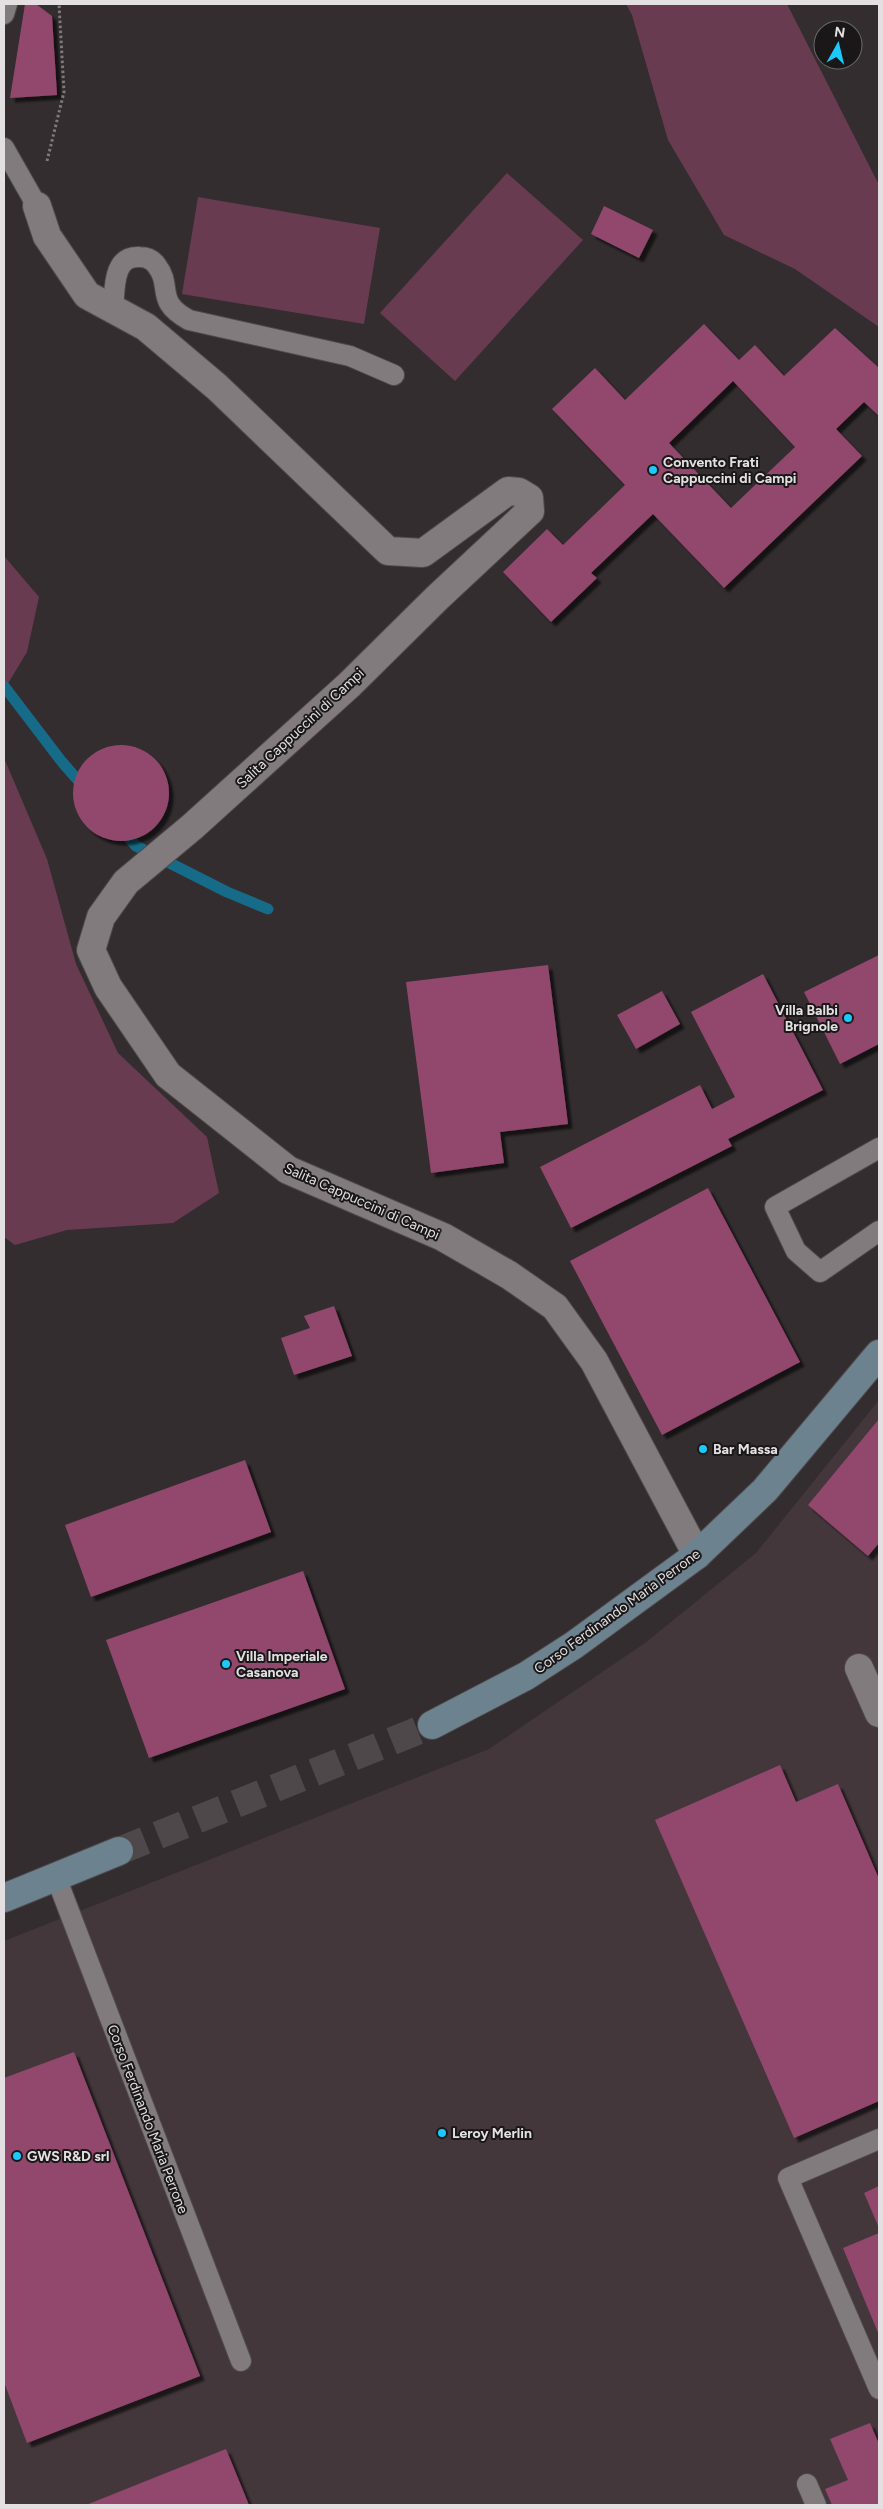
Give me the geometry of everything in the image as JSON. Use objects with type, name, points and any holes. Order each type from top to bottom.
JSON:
[{"type":"main road","name":"Corso Ferdinando Maria Perrone","points":[[432,1726],[526,1676],[566,1650],[697,1555],[766,1490],[879,1354]]},
{"type":"main road","points":[[4,1898],[118,1851]]},
{"type":"street","name":"Salita Cappuccini di Campi","points":[[37,206],[47,236],[87,295],[146,327],[217,387],[388,552],[423,553],[508,492],[519,492],[529,498],[530,511],[517,526],[437,598],[334,698],[192,827],[126,882],[102,917],[91,950],[108,987],[168,1075],[288,1170],[443,1237],[509,1275],[555,1307],[594,1361],[697,1555]]},
{"type":"street","points":[[859,1668],[879,1713]]},
{"type":"lane","points":[[4,14],[7,4]]},
{"type":"lane","points":[[4,148],[37,206]]},
{"type":"lane","points":[[113,309],[116,274],[120,267],[132,258],[146,258],[153,261],[162,274],[168,302],[178,314],[189,320],[350,356],[394,375]]},
{"type":"lane","points":[[879,1148],[775,1208],[796,1251],[820,1272],[879,1231]]},
{"type":"lane","name":"Corso Ferdinando Maria Perrone","points":[[56,1876],[241,2361]]},
{"type":"lane","points":[[879,2139],[788,2178],[879,2389]]},
{"type":"lane","points":[[807,2484],[816,2505]]},
{"type":"path","points":[[37,206],[64,92],[59,4]]},
{"type":"shaded area","points":[[626,4],[787,4],[813,55],[813,70],[821,70],[879,185],[879,327],[795,269],[724,235],[668,140],[632,15]]},
{"type":"shaded area","points":[[507,173],[583,240],[455,381],[380,313]]},
{"type":"shaded area","points":[[198,197],[380,228],[364,324],[182,294]]},
{"type":"shaded area","points":[[4,556],[39,597],[27,652],[4,690]]},
{"type":"shaded area","points":[[4,758],[47,859],[76,964],[118,1053],[207,1137],[219,1193],[173,1223],[67,1230],[15,1245],[4,1237]]},
{"type":"shaded area","name":"Leroy Merlin","points":[[879,1400],[879,2505],[4,2505],[4,1941],[489,1749],[645,1643],[756,1553]]},
{"type":"building","points":[[25,4],[36,4],[52,16],[57,95],[10,98]]},
{"type":"building","points":[[604,206],[653,230],[639,258],[591,234]]},
{"type":"building","name":"Convento Frati Cappuccini di Campi","points":[[704,324],[739,360],[755,345],[784,376],[835,328],[879,368],[879,416],[864,402],[836,429],[862,456],[724,588],[653,514],[591,573],[597,578],[551,622],[503,572],[547,529],[563,545],[625,485],[552,409],[595,368],[625,400]],"holes":[[[733,381],[795,447],[731,508],[669,443]]]},
{"type":"building","points":[[121,745],[140,748],[155,759],[166,774],[169,793],[166,812],[155,827],[140,838],[121,841],[102,838],[87,827],[76,812],[73,793],[76,774],[87,759],[102,748]]},
{"type":"building","name":"Villa Balbi Brignole","points":[[879,955],[879,1044],[840,1064],[804,992]]},
{"type":"building","points":[[548,965],[568,1124],[500,1132],[504,1163],[431,1173],[406,982]]},
{"type":"building","points":[[763,974],[823,1090],[728,1139],[732,1146],[571,1228],[540,1167],[700,1085],[712,1109],[735,1097],[691,1012]]},
{"type":"building","points":[[662,991],[680,1024],[636,1049],[617,1015]]},
{"type":"building","points":[[708,1188],[800,1362],[662,1435],[570,1261]]},
{"type":"building","points":[[334,1306],[352,1356],[294,1375],[281,1338],[310,1328],[304,1316]]},
{"type":"building","points":[[879,1419],[879,1543],[868,1556],[808,1505]]},
{"type":"building","points":[[245,1460],[271,1532],[91,1597],[65,1525]]},
{"type":"building","name":"Villa Imperiale Casanova","points":[[303,1571],[345,1689],[149,1758],[106,1640]]},
{"type":"building","points":[[780,1765],[796,1802],[838,1784],[879,1879],[879,2101],[794,2138],[655,1820]]},
{"type":"building","points":[[74,2052],[200,2376],[27,2443],[4,2382],[4,2078]]},
{"type":"building","points":[[879,2186],[879,2228],[864,2193]]},
{"type":"building","points":[[879,2233],[879,2335],[843,2248]]},
{"type":"building","points":[[870,2423],[879,2444],[879,2505],[832,2505],[825,2489],[848,2480],[830,2439]]},
{"type":"building","points":[[226,2449],[249,2505],[86,2505]]},
{"type":"waterway","points":[[4,686],[62,762],[136,846],[227,892],[268,909]]},
{"type":"tunnel","points":[[119,1851],[432,1725]]},
{"type":"place","name":"Convento Frati Cappuccini di Campi","points":[[653,470]]},
{"type":"place","name":"Villa Balbi Brignole","points":[[848,1018]]},
{"type":"place","name":"Bar Massa","points":[[703,1449]]},
{"type":"place","name":"Villa Imperiale Casanova","points":[[226,1664]]},
{"type":"place","name":"Leroy Merlin","points":[[442,2133]]},
{"type":"place","name":"GWS R&D srl","points":[[17,2156]]}]
